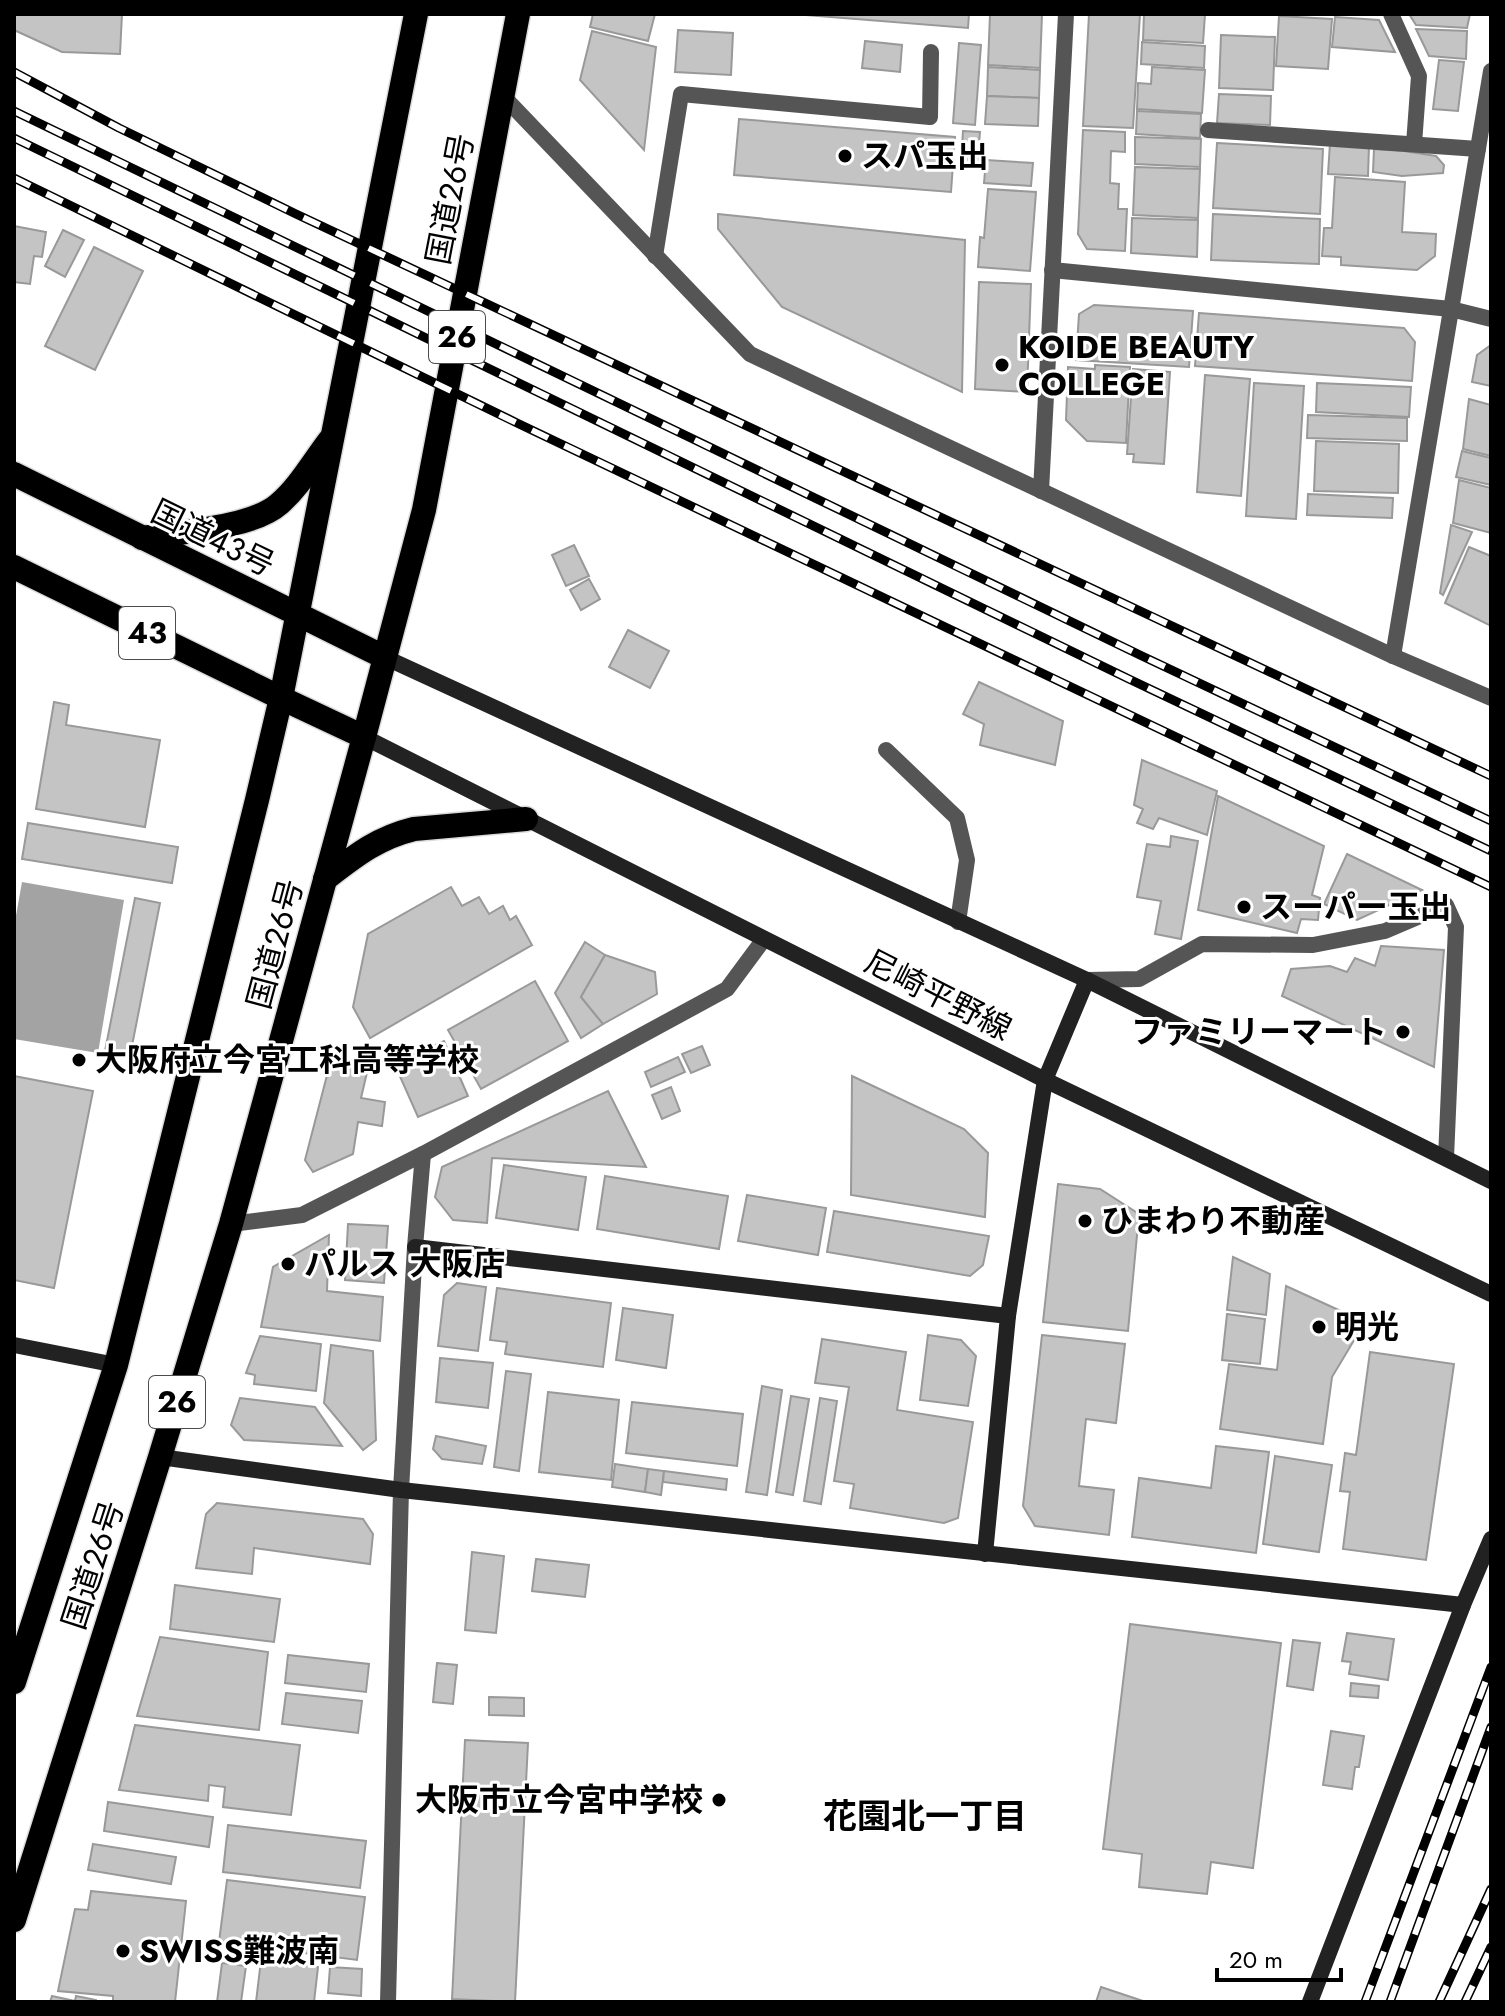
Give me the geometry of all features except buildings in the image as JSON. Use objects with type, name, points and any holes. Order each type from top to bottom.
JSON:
[{"type":"highway","name":"国道26号","points":[[14,1682],[116,1365],[257,800],[298,615],[416,14]]},
{"type":"highway","name":"国道26号","points":[[14,1920],[231,1224],[364,737],[424,510],[518,14]]},
{"type":"highway","points":[[142,538],[259,517],[277,507],[289,495],[333,436]]},
{"type":"highway","name":"国道43号","points":[[14,474],[384,657]]},
{"type":"highway","name":"43","points":[[14,567],[364,737]]},
{"type":"highway","points":[[325,879],[359,852],[396,834],[414,829],[526,819]]},
{"type":"street","points":[[1041,491],[1066,14]]},
{"type":"street","points":[[1391,14],[1419,76],[1414,144]]},
{"type":"street","points":[[655,256],[681,94],[930,117],[931,52]]},
{"type":"street","points":[[1393,656],[1491,71]]},
{"type":"street","points":[[502,95],[750,354],[1393,656],[1491,698]]},
{"type":"street","points":[[1208,130],[1478,149]]},
{"type":"street","points":[[1052,270],[1451,309],[1491,319]]},
{"type":"street","points":[[384,657],[1087,980],[1491,1181]]},
{"type":"street","name":"尼崎平野線","points":[[364,737],[1045,1080],[1491,1294]]},
{"type":"street","points":[[886,750],[957,818],[967,860],[958,922]]},
{"type":"street","points":[[1087,980],[1139,979],[1202,944],[1313,945],[1385,931],[1446,905],[1456,927],[1446,1158]]},
{"type":"street","points":[[231,1224],[302,1215],[423,1154],[727,989],[764,939]]},
{"type":"street","points":[[985,1554],[1008,1316],[1045,1080],[1087,980]]},
{"type":"street","points":[[388,2002],[401,1490],[423,1154]]},
{"type":"street","points":[[415,1247],[1008,1316]]},
{"type":"street","points":[[14,1345],[116,1365]]},
{"type":"street","points":[[160,1457],[401,1490],[1463,1605]]},
{"type":"street","points":[[1310,2002],[1491,1539]]},
{"type":"shaded area","points":[[22,882],[124,900],[98,1053],[14,1039],[14,927]]},
{"type":"railway","points":[[14,72],[119,128],[296,214],[1491,776]]},
{"type":"railway","points":[[14,111],[1142,656],[1491,821]]},
{"type":"railway","points":[[14,138],[1131,680],[1491,851]]},
{"type":"railway","points":[[14,178],[517,423],[1491,887]]},
{"type":"railway","points":[[1365,2002],[1491,1667]]},
{"type":"railway","points":[[1390,2002],[1491,1727]]},
{"type":"railway","points":[[1439,2002],[1491,1889]]},
{"type":"railway","points":[[1465,2002],[1491,1947]]},
{"type":"place","name":"スパ玉出","points":[[845,156]]},
{"type":"place","name":"KOIDE BEAUTY COLLEGE","points":[[1002,365]]},
{"type":"place","name":"スーパー玉出","points":[[1244,907]]},
{"type":"place","name":"ファミリーマート","points":[[1403,1032]]},
{"type":"place","name":"大阪府立今宮工科高等学校","points":[[79,1060]]},
{"type":"place","name":"ひまわり不動産","points":[[1085,1221]]},
{"type":"place","name":"パルス 大阪店","points":[[288,1264]]},
{"type":"place","name":"明光","points":[[1319,1327]]},
{"type":"place","name":"大阪市立今宮中学校","points":[[719,1800]]},
{"type":"place","name":"SWISS難波南","points":[[123,1951]]},
{"type":"district","name":"花園北一丁目","points":[[925,1816]]}]
